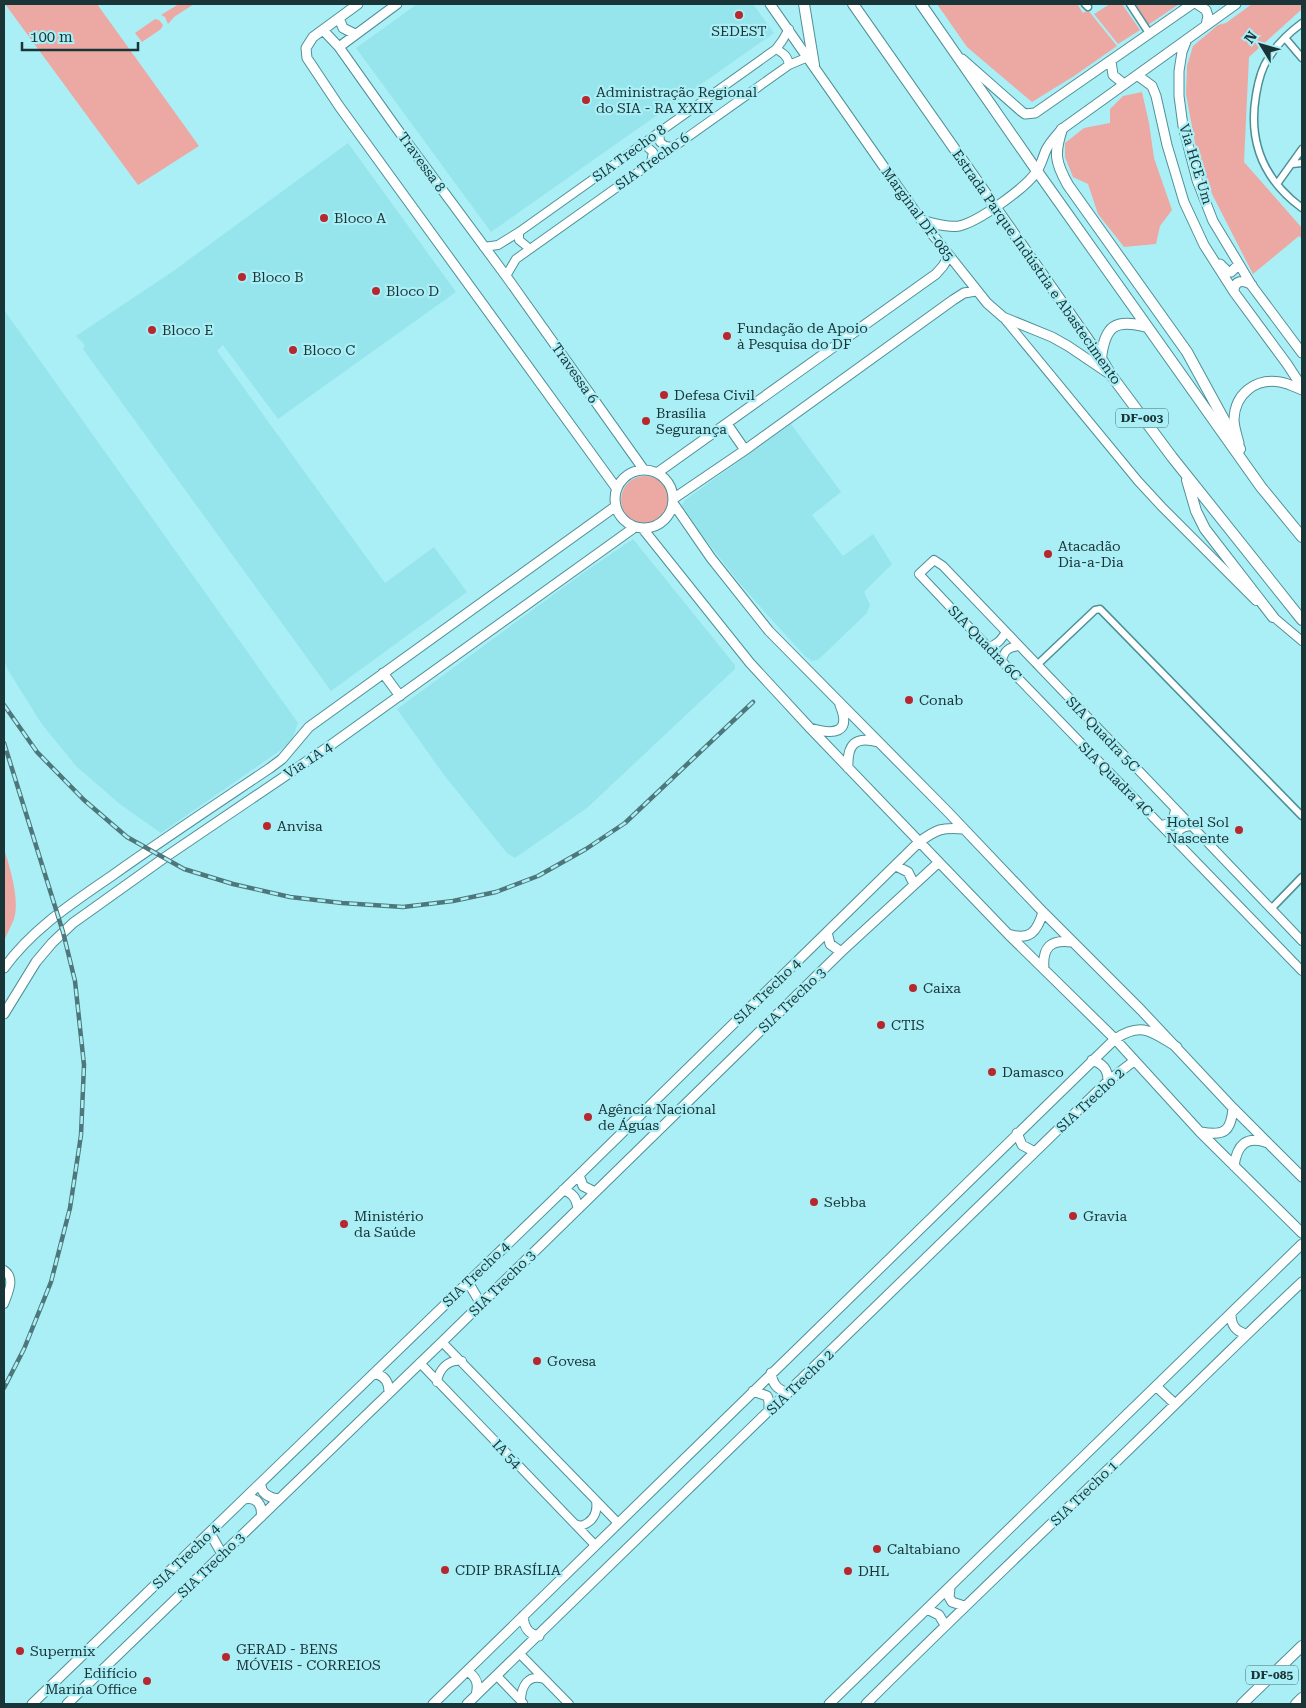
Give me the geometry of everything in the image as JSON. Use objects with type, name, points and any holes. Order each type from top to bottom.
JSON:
[{"type":"highway","points":[[804,4],[811,61]]},
{"type":"highway","name":"Estrada Parque Indústria e Abastecimento","points":[[853,4],[1111,375],[1185,474],[1302,620]]},
{"type":"highway","points":[[921,4],[1261,487],[1302,537]]},
{"type":"highway","points":[[1062,129],[1056,147],[1056,159],[1059,170],[1187,352],[1261,487]]},
{"type":"highway","points":[[1101,358],[1107,333],[1115,326],[1125,323],[1147,327]]},
{"type":"highway","points":[[1185,474],[1196,511],[1205,529],[1273,617]]},
{"type":"highway","name":"DF-085","points":[[1242,1704],[1302,1646]]},
{"type":"highway","name":"DF-085","points":[[1296,1704],[1302,1698]]},
{"type":"main road","points":[[358,4],[310,40],[306,48],[307,58],[617,489]]},
{"type":"main road","points":[[339,47],[397,4]]},
{"type":"main road","name":"Marginal DF-085","points":[[770,4],[921,220],[987,303],[1003,317],[1052,337],[1111,375]]},
{"type":"main road","points":[[952,50],[1021,111],[1030,114],[1035,113],[1192,4]]},
{"type":"main road","points":[[1197,4],[1206,10],[1208,16],[1206,25]]},
{"type":"main road","points":[[921,220],[946,226],[958,226],[995,207],[1011,196],[1037,171],[1049,145],[1062,129],[1236,4]]},
{"type":"main road","points":[[339,18],[343,28],[355,34]]},
{"type":"main road","name":"Travessa 8","points":[[323,30],[339,47],[506,276]]},
{"type":"main road","name":"Via HCE Um","points":[[1187,38],[1182,52],[1179,71],[1179,96],[1183,126],[1197,180],[1213,221],[1252,286],[1301,348]]},
{"type":"main road","points":[[1111,61],[1113,75],[1124,84]]},
{"type":"main road","points":[[1137,74],[1152,86],[1156,96],[1167,145],[1184,202],[1204,244],[1234,292],[1287,364],[1302,388]]},
{"type":"main road","points":[[1204,244],[1228,272],[1235,270],[1239,264]]},
{"type":"main road","points":[[657,473],[936,274],[949,256]]},
{"type":"main road","name":"Travessa 6","points":[[506,276],[644,470]]},
{"type":"main road","points":[[1234,292],[1236,284],[1241,281],[1252,286]]},
{"type":"main road","points":[[639,528],[654,527],[663,522],[670,513],[673,501],[953,300],[964,293],[976,291]]},
{"type":"main road","points":[[1240,448],[1234,421],[1236,408],[1241,396],[1247,390],[1254,385],[1267,381],[1281,382],[1302,388]]},
{"type":"main road","points":[[727,424],[745,450]]},
{"type":"main road","points":[[1302,1177],[769,631],[711,558],[673,501],[669,484],[657,473],[644,470],[628,475],[621,481],[615,497],[619,515],[626,522],[639,528],[750,663],[919,842],[1008,934],[1115,1039],[1200,1132],[1302,1234]]},
{"type":"main road","name":"Via 1A 4","points":[[4,968],[21,947],[49,920],[282,759],[309,727],[616,506]]},
{"type":"main road","name":"Via 1A 4","points":[[4,1014],[36,962],[73,923],[172,852],[328,748],[639,528]]},
{"type":"main road","points":[[383,673],[400,696]]},
{"type":"main road","points":[[810,728],[828,733],[842,727],[844,714],[839,701]]},
{"type":"main road","points":[[848,768],[848,751],[852,745],[863,739],[878,742]]},
{"type":"main road","name":"SIA Trecho 4","points":[[32,1704],[579,1175],[919,842],[942,828],[964,829]]},
{"type":"main road","name":"SIA Trecho 3","points":[[67,1704],[842,952],[939,862]]},
{"type":"main road","points":[[896,866],[908,872],[914,884]]},
{"type":"main road","points":[[1008,934],[1024,937],[1030,935],[1036,929],[1043,912]]},
{"type":"main road","points":[[827,932],[830,944],[842,952]]},
{"type":"main road","points":[[1044,969],[1043,960],[1049,946],[1062,940],[1072,942]]},
{"type":"main road","points":[[433,1704],[1115,1039],[1133,1029],[1143,1029],[1152,1032],[1177,1047]]},
{"type":"main road","points":[[1092,1060],[1105,1067],[1108,1073],[1108,1081]]},
{"type":"main road","name":"SIA Trecho 2","points":[[467,1704],[1108,1081],[1134,1061]]},
{"type":"main road","points":[[1200,1132],[1215,1134],[1226,1131],[1232,1121],[1233,1108]]},
{"type":"main road","points":[[1017,1133],[1022,1145],[1035,1152]]},
{"type":"main road","points":[[1234,1166],[1237,1152],[1244,1143],[1257,1140],[1268,1143]]},
{"type":"main road","points":[[579,1175],[583,1186],[595,1192]]},
{"type":"main road","points":[[563,1190],[574,1195],[578,1208]]},
{"type":"main road","points":[[829,1704],[1302,1244]]},
{"type":"main road","points":[[468,1282],[481,1304]]},
{"type":"main road","name":"SIA Trecho 1","points":[[866,1704],[964,1606],[1302,1282]]},
{"type":"main road","points":[[1231,1314],[1234,1327],[1246,1334]]},
{"type":"main road","points":[[771,1373],[772,1382],[776,1387],[788,1393]]},
{"type":"main road","points":[[372,1375],[377,1374],[385,1378],[388,1382],[389,1392]]},
{"type":"main road","points":[[1157,1387],[1175,1404]]},
{"type":"main road","points":[[753,1390],[767,1396],[769,1411]]},
{"type":"main road","points":[[261,1483],[262,1490],[266,1494],[279,1499]]},
{"type":"main road","points":[[245,1498],[257,1501],[261,1506],[260,1517]]},
{"type":"main road","points":[[210,1533],[222,1554]]},
{"type":"main road","points":[[950,1588],[952,1602],[964,1606]]},
{"type":"main road","points":[[927,1609],[939,1615],[945,1625]]},
{"type":"main road","points":[[523,1616],[527,1631],[539,1636]]},
{"type":"main road","points":[[467,1672],[476,1678],[478,1684],[476,1696]]},
{"type":"street","points":[[1130,4],[1150,33]]},
{"type":"street","points":[[1302,23],[1285,38],[1268,59],[1258,82],[1253,111],[1255,140],[1262,161],[1277,184],[1289,198],[1302,208]]},
{"type":"street","name":"SIA Trecho 8","points":[[484,247],[498,245],[519,232],[776,49],[788,30]]},
{"type":"street","points":[[1285,38],[1302,58]]},
{"type":"street","points":[[776,49],[785,54],[789,65]]},
{"type":"street","name":"SIA Trecho 6","points":[[506,276],[516,259],[673,146],[789,65],[811,61]]},
{"type":"street","points":[[659,132],[660,142],[665,146],[673,146]]},
{"type":"street","points":[[640,146],[646,145],[653,152],[650,163]]},
{"type":"street","points":[[1277,184],[1302,149]]},
{"type":"street","points":[[1292,164],[1302,163]]},
{"type":"street","points":[[519,232],[519,240],[530,250]]},
{"type":"street","points":[[1003,317],[1156,501],[1240,586],[1302,641]]},
{"type":"street","name":"SIA Quadra 5C","points":[[919,574],[934,560],[942,566],[1302,941]]},
{"type":"street","name":"SIA Quadra 6C","points":[[919,574],[1051,712]]},
{"type":"street","points":[[1037,665],[1098,609],[1102,610],[1302,816]]},
{"type":"street","points":[[988,647],[999,643],[1006,632]]},
{"type":"street","points":[[1002,661],[1006,650],[1019,646]]},
{"type":"street","name":"SIA Quadra 4C","points":[[1051,712],[1302,971]]},
{"type":"street","points":[[1161,825],[1172,820],[1175,809]]},
{"type":"street","points":[[1176,841],[1179,830],[1191,826]]},
{"type":"street","points":[[1271,909],[1302,877]]},
{"type":"street","points":[[4,1270],[10,1278],[10,1287],[4,1304]]},
{"type":"street","points":[[442,1342],[618,1523]]},
{"type":"street","points":[[437,1382],[440,1371],[445,1365],[456,1360],[462,1361]]},
{"type":"street","name":"IA 54","points":[[420,1363],[595,1546]]},
{"type":"street","points":[[575,1524],[581,1526],[591,1520],[598,1508],[596,1501]]},
{"type":"street","points":[[520,1654],[569,1704]]},
{"type":"street","points":[[496,1676],[522,1703]]},
{"type":"street","points":[[522,1703],[521,1693],[524,1686],[530,1680],[538,1677],[546,1680]]},
{"type":"shaded area","points":[[5,4],[97,4],[199,146],[138,185]]},
{"type":"shaded area","points":[[179,4],[194,4],[174,17],[168,24],[165,17],[161,15]]},
{"type":"shaded area","points":[[417,4],[753,4],[774,33],[491,232],[356,48]]},
{"type":"shaded area","points":[[937,4],[1077,4],[1083,13],[1088,10],[1117,46],[1032,102],[967,47]]},
{"type":"shaded area","points":[[1110,4],[1122,4],[1140,30],[1118,44],[1094,14]]},
{"type":"shaded area","points":[[1134,4],[1179,4],[1148,25]]},
{"type":"shaded area","points":[[1252,4],[1302,4],[1302,9],[1249,57],[1244,162],[1302,228],[1302,239],[1299,236],[1253,274],[1213,196],[1198,159],[1186,94],[1187,66],[1193,46],[1218,25],[1226,23]]},
{"type":"shaded area","points":[[155,19],[159,20],[163,25],[161,29],[142,42],[135,33]]},
{"type":"shaded area","points":[[1142,92],[1154,158],[1172,210],[1160,226],[1156,244],[1124,247],[1098,214],[1088,184],[1073,177],[1065,157],[1065,143],[1084,128],[1110,123],[1110,109],[1123,96]]},
{"type":"shaded area","points":[[348,143],[456,292],[278,419],[223,345],[217,351],[385,583],[434,547],[467,592],[331,691],[83,349],[85,345],[76,336],[172,272]]},
{"type":"shaded area","points":[[4,310],[298,723],[291,743],[161,833],[121,805],[76,766],[41,723],[4,661]]},
{"type":"shaded area","points":[[791,424],[841,492],[812,515],[843,556],[873,534],[892,564],[864,592],[870,605],[867,613],[818,660],[812,661],[805,656],[737,580],[683,511],[682,505],[685,500]]},
{"type":"shaded area","points":[[645,476],[654,478],[662,483],[667,491],[669,500],[667,509],[662,517],[654,522],[645,524],[636,522],[628,517],[623,509],[621,500],[623,491],[628,483],[636,478]]},
{"type":"shaded area","points":[[633,539],[735,665],[735,669],[587,808],[515,858],[507,853],[444,775],[397,709],[583,573]]},
{"type":"shaded area","points":[[4,849],[14,884],[16,911],[4,941]]},
{"type":"railway","points":[[4,705],[37,752],[84,800],[127,837],[184,869],[233,884],[290,897],[403,907],[453,901],[496,892],[538,876],[586,849],[625,823],[753,702]]},
{"type":"railway","points":[[4,743],[63,932],[75,981],[84,1065],[81,1135],[70,1208],[51,1282],[24,1349],[4,1388]]},
{"type":"place","name":"SEDEST","points":[[739,15]]},
{"type":"place","name":"Administração Regional do SIA - RA XXIX","points":[[586,100]]},
{"type":"place","name":"Bloco A","points":[[324,218]]},
{"type":"place","name":"Bloco B","points":[[242,277]]},
{"type":"place","name":"Bloco D","points":[[376,291]]},
{"type":"place","name":"Bloco E","points":[[152,330]]},
{"type":"place","name":"Fundação de Apoio à Pesquisa do DF","points":[[727,336]]},
{"type":"place","name":"Bloco C","points":[[293,350]]},
{"type":"place","name":"Defesa Civil","points":[[664,395]]},
{"type":"place","name":"Brasília Segurança","points":[[646,421]]},
{"type":"place","name":"Atacadão Dia-a-Dia","points":[[1048,554]]},
{"type":"place","name":"Conab","points":[[909,700]]},
{"type":"place","name":"Anvisa","points":[[267,826]]},
{"type":"place","name":"Hotel Sol Nascente","points":[[1239,830]]},
{"type":"place","name":"Caixa","points":[[913,988]]},
{"type":"place","name":"CTIS","points":[[881,1025]]},
{"type":"place","name":"Damasco","points":[[992,1072]]},
{"type":"place","name":"Agência Nacional de Águas","points":[[588,1117]]},
{"type":"place","name":"Sebba","points":[[814,1202]]},
{"type":"place","name":"Gravia","points":[[1073,1216]]},
{"type":"place","name":"Ministério da Saúde","points":[[344,1224]]},
{"type":"place","name":"Govesa","points":[[537,1361]]},
{"type":"place","name":"Caltabiano","points":[[877,1549]]},
{"type":"place","name":"CDIP BRASÍLIA","points":[[445,1570]]},
{"type":"place","name":"DHL","points":[[848,1571]]},
{"type":"place","name":"Supermix","points":[[20,1651]]},
{"type":"place","name":"GERAD - BENS MÓVEIS - CORREIOS","points":[[226,1657]]},
{"type":"place","name":"Edifício Marina Office","points":[[147,1681]]}]
